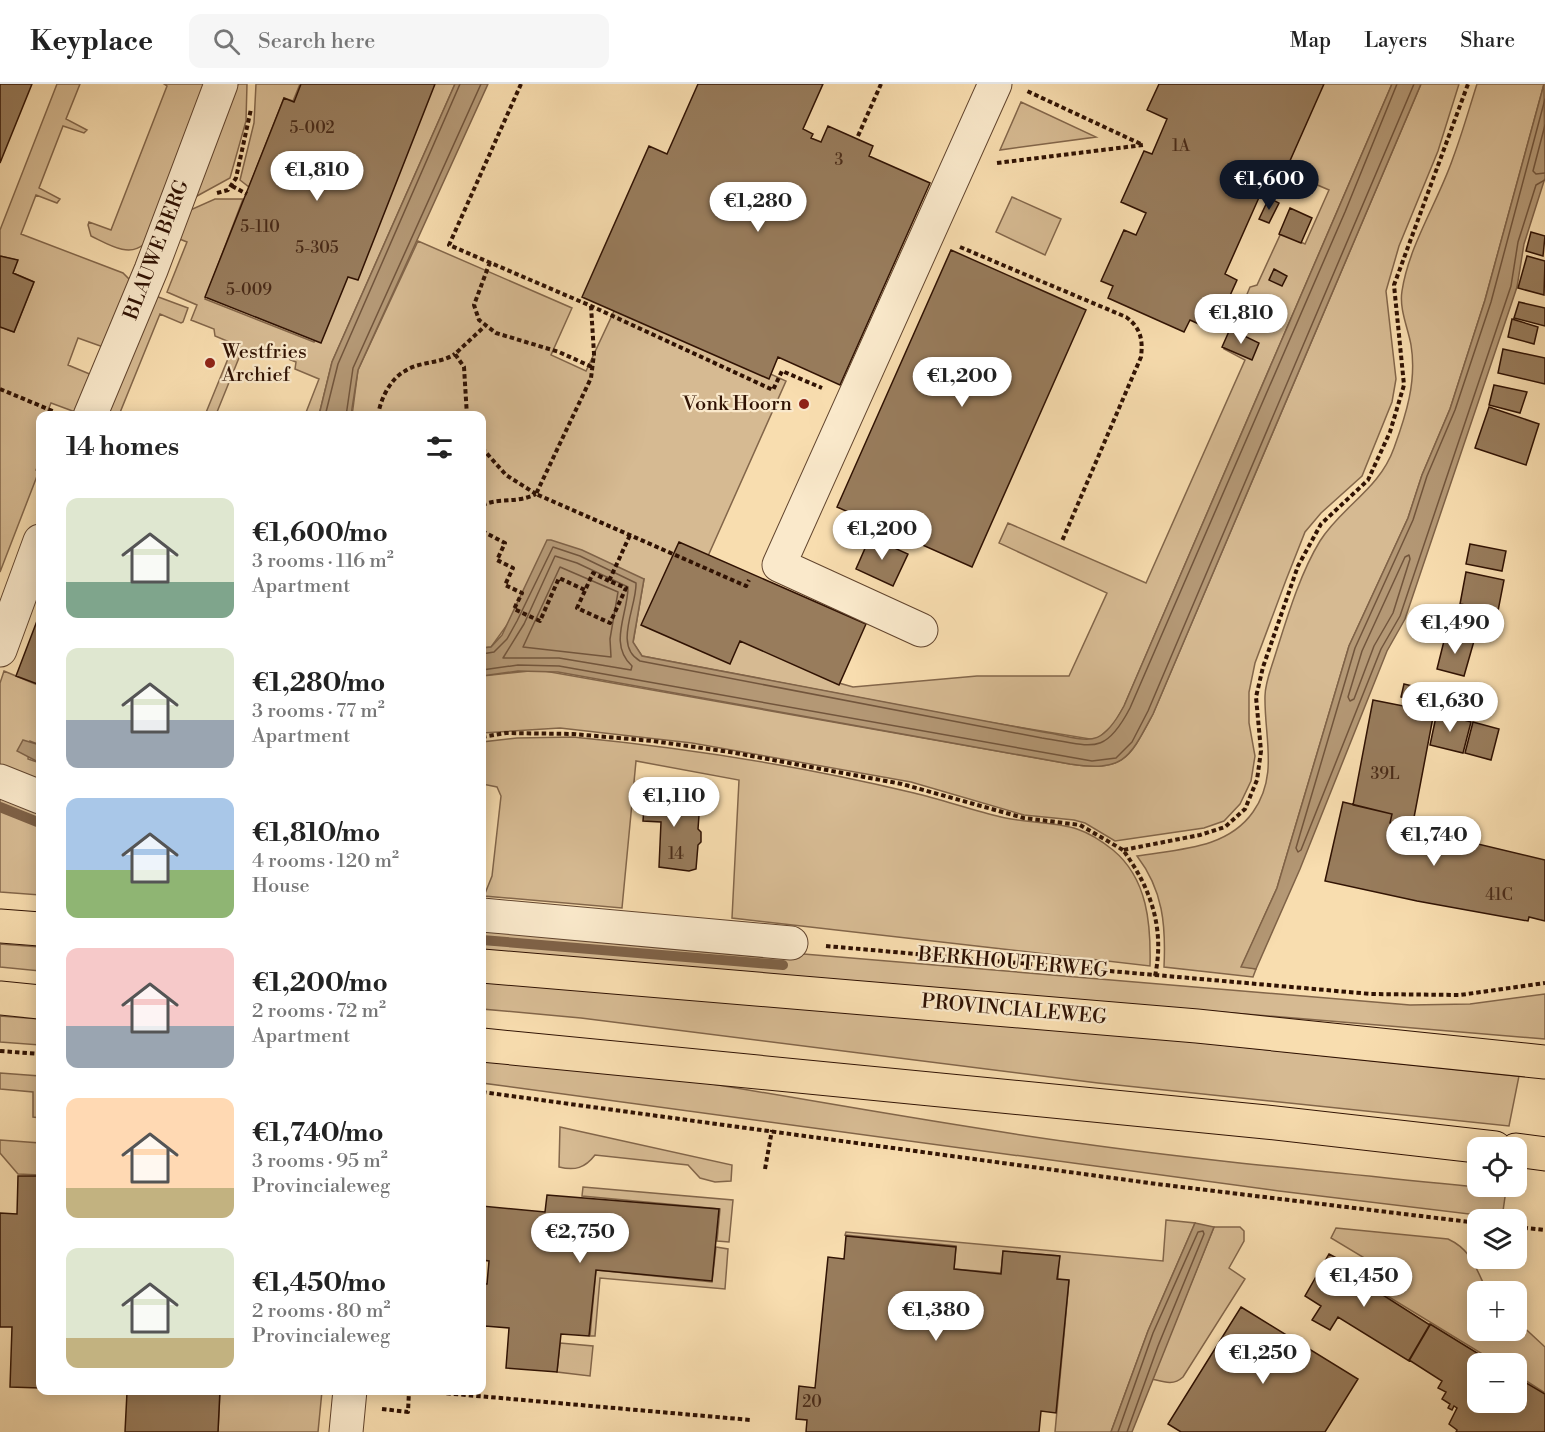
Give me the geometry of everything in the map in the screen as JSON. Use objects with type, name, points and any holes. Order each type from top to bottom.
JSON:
[{"type":"main road","points":[[0,926],[36,929]]},
{"type":"main road","name":"PROVINCIALEWEG","points":[[486,966],[1197,1026],[1545,1062]]},
{"type":"main road","points":[[0,998],[36,1002]]},
{"type":"main road","points":[[486,1045],[1230,1118],[1467,1145]]},
{"type":"main road","points":[[1527,1152],[1545,1154]]},
{"type":"street","name":"BLAUWE BERG","points":[[92,411],[151,270],[221,84]]},
{"type":"street","points":[[921,630],[779,565],[958,168],[1008,86]]},
{"type":"street","points":[[0,650],[36,551]]},
{"type":"street","points":[[0,781],[36,795]]},
{"type":"street","points":[[486,915],[791,943]]},
{"type":"street","points":[[346,1432],[350,1395]]},
{"type":"path","points":[[521,84],[449,245],[591,306],[773,390],[782,371],[853,401]]},
{"type":"path","points":[[858,136],[881,84]]},
{"type":"path","points":[[1124,850],[1200,836],[1225,827],[1245,809],[1257,780],[1262,751],[1256,697],[1260,677],[1298,566],[1321,524],[1368,480],[1390,432],[1404,385],[1394,285],[1468,84]]},
{"type":"path","points":[[958,168],[1143,145],[1008,86]]},
{"type":"path","points":[[232,186],[247,194]]},
{"type":"path","points":[[929,234],[1126,316],[1136,324],[1140,333],[1141,357],[1062,541]]},
{"type":"path","points":[[490,262],[474,305],[479,320],[496,333],[559,352],[593,368]]},
{"type":"path","points":[[486,504],[498,499],[521,501],[536,494],[591,378],[593,368],[591,306]]},
{"type":"path","points":[[379,411],[381,400],[404,371],[445,360],[455,354],[486,325]]},
{"type":"path","points":[[455,354],[464,367],[467,411]]},
{"type":"path","points":[[0,389],[52,411]]},
{"type":"path","points":[[486,452],[506,474],[536,494],[746,586],[753,574],[763,568],[779,565]]},
{"type":"path","points":[[486,534],[505,543],[497,560],[513,568],[506,585],[522,593],[514,609],[540,621],[559,578],[585,590]]},
{"type":"path","points":[[609,581],[630,535]]},
{"type":"path","points":[[593,573],[609,581],[626,588],[610,623],[577,608],[593,573]]},
{"type":"path","points":[[486,736],[506,733],[573,734],[652,741],[730,752],[902,784],[1024,818],[1080,825],[1124,850],[1147,887],[1159,934],[1155,975]]},
{"type":"path","name":"BERKHOUTERWEG","points":[[791,943],[1371,994],[1460,995],[1545,983]]},
{"type":"path","points":[[0,1051],[36,1054]]},
{"type":"path","points":[[486,1093],[1157,1184],[1467,1222]]},
{"type":"path","points":[[765,1169],[772,1130]]},
{"type":"path","points":[[1527,1228],[1545,1230]]},
{"type":"path","points":[[467,1395],[751,1420]]},
{"type":"shaded area","points":[[57,84],[80,84],[66,119],[87,130],[84,133],[63,126],[39,188],[60,199],[57,203],[36,195],[21,234],[123,273],[130,280],[106,348],[78,338],[68,365],[92,375],[79,411],[51,403],[48,411],[36,411],[36,479],[0,572],[0,327],[14,332],[34,282],[13,273],[17,260],[0,256],[0,230]]},
{"type":"shaded area","points":[[164,84],[207,84],[144,244],[132,250],[125,250],[91,236],[88,225],[89,222],[111,230],[167,86]]},
{"type":"shaded area","points":[[238,84],[247,84],[246,121],[230,178],[197,196],[196,191]]},
{"type":"shaded area","points":[[256,84],[300,84],[293,101],[284,98],[249,187],[240,180],[254,123]]},
{"type":"shaded area","points":[[423,84],[455,84],[332,362],[320,411],[307,411],[319,379],[295,369],[296,362],[268,351],[264,356],[243,348],[217,411],[207,411],[234,344],[215,336],[214,329],[191,320],[197,305],[167,292],[187,242],[177,238],[188,211],[215,199],[243,199],[205,299],[314,342]]},
{"type":"shaded area","points":[[1323,84],[1392,84],[1124,706],[1114,724],[1096,740],[976,720],[642,656],[633,643],[644,579],[512,618],[491,647],[486,648],[486,411],[353,411],[358,370],[418,241],[572,308],[551,355],[586,371],[630,277],[729,355],[786,381],[700,574],[839,683],[853,687],[977,676],[1069,676],[1107,593],[999,543],[1008,523],[1146,583],[1245,360],[1224,349],[1250,287],[1257,285],[1281,233],[1305,244],[1329,190],[1285,171]]},
{"type":"shaded area","points":[[1421,84],[1459,84],[1438,151],[1399,246],[1386,291],[1396,379],[1392,402],[1362,476],[1321,513],[1305,532],[1255,663],[1249,692],[1249,723],[1255,756],[1251,781],[1240,804],[1224,821],[1204,828],[1115,841],[1085,823],[1024,815],[911,782],[692,743],[560,728],[486,733],[486,676],[539,670],[1088,766],[1114,764],[1123,759],[1138,742],[1153,714]]},
{"type":"shaded area","points":[[1477,84],[1544,84],[1485,300],[1450,409],[1422,475],[1408,518],[1349,646],[1277,888],[1242,966],[1256,969],[1253,977],[1164,967],[1161,908],[1146,869],[1137,856],[1185,849],[1230,834],[1253,812],[1261,798],[1268,770],[1266,684],[1293,601],[1312,555],[1329,529],[1370,487],[1387,463],[1394,448],[1409,398],[1413,372],[1411,345],[1401,298],[1402,291],[1417,240],[1453,158]]},
{"type":"shaded area","points":[[1021,102],[1096,137],[1000,150]]},
{"type":"shaded area","points":[[1012,197],[1061,219],[1045,255],[996,232]]},
{"type":"shaded area","points":[[153,295],[188,308],[181,323],[160,314],[121,411],[108,411]]},
{"type":"shaded area","points":[[4,671],[36,684],[36,743],[30,741],[28,759],[36,762],[36,786],[0,771],[0,683]]},
{"type":"shaded area","points":[[573,737],[701,752],[787,766],[914,793],[1001,817],[1060,825],[1082,831],[1113,850],[1134,875],[1145,903],[1148,919],[1150,966],[732,918],[739,780],[636,761],[622,908],[486,896],[492,876],[501,796],[497,787],[486,785],[486,742],[517,738]]},
{"type":"shaded area","points":[[0,794],[36,808],[36,895],[0,892]]},
{"type":"shaded area","points":[[486,927],[1410,1005],[1470,1004],[1545,994],[1545,1039],[486,950]]},
{"type":"shaded area","points":[[0,944],[36,947],[36,971],[0,967]]},
{"type":"shaded area","points":[[486,982],[1041,1026],[1519,1076],[1509,1126],[1098,1083],[581,1018],[486,1009]]},
{"type":"shaded area","points":[[0,1016],[36,1019],[36,1045],[0,1042]]},
{"type":"shaded area","points":[[486,1052],[631,1071],[1077,1143],[1238,1163],[1467,1186],[1467,1197],[1505,1197],[1503,1209],[1467,1209],[1467,1214],[1279,1191],[486,1084]]},
{"type":"shaded area","points":[[0,1073],[36,1076],[36,1117],[33,1117],[33,1092],[0,1089]]},
{"type":"shaded area","points":[[560,1127],[732,1165],[731,1181],[715,1182],[700,1178],[688,1165],[595,1155],[579,1167],[570,1169],[559,1167]]},
{"type":"shaded area","points":[[0,1140],[36,1143],[36,1175],[18,1174],[0,1153]]},
{"type":"shaded area","points":[[583,1187],[733,1200],[729,1242],[717,1241],[720,1209],[582,1196]]},
{"type":"shaded area","points":[[1166,1220],[1195,1223],[1148,1331],[1111,1432],[1055,1432],[1069,1281],[1058,1279],[1059,1256],[1003,1251],[1001,1273],[954,1269],[956,1246],[845,1235],[846,1232],[1163,1261]]},
{"type":"shaded area","points":[[1214,1227],[1240,1227],[1244,1231],[1244,1241],[1229,1268],[1245,1279],[1183,1377],[1172,1382],[1152,1379]]},
{"type":"shaded area","points":[[1336,1228],[1448,1239],[1456,1243],[1467,1253],[1467,1269],[1476,1269],[1482,1281],[1467,1281],[1467,1341],[1527,1341],[1527,1330],[1545,1347],[1545,1393],[1527,1381],[1527,1353],[1481,1353],[1384,1294],[1392,1282],[1391,1274],[1331,1238]]},
{"type":"shaded area","points":[[716,1247],[728,1249],[725,1289],[600,1278],[595,1336],[590,1336],[596,1270],[712,1282]]},
{"type":"shaded area","points":[[560,1343],[593,1346],[590,1376],[557,1372]]},
{"type":"shaded area","points":[[220,1395],[322,1395],[318,1432],[218,1432]]},
{"type":"water","points":[[455,84],[488,84],[358,370],[352,411],[320,411],[332,362]]},
{"type":"water","points":[[1392,84],[1421,84],[1153,714],[1138,742],[1123,759],[1114,764],[1102,766],[1070,764],[558,672],[518,671],[486,675],[486,648],[491,647],[502,635],[547,540],[551,540],[582,550],[644,579],[633,642],[642,656],[1082,739],[1100,736],[1115,721],[1124,706]]},
{"type":"water","points":[[1544,84],[1545,178],[1524,244],[1517,287],[1405,619],[1387,651],[1300,869],[1256,969],[1241,967],[1277,888],[1349,646],[1408,518],[1422,475],[1450,409],[1485,300]]},
{"type":"water","points":[[23,740],[36,744],[36,761],[17,751]]},
{"type":"water","points":[[1195,1223],[1214,1227],[1132,1432],[1111,1432],[1148,1331]]},
{"type":"building","points":[[0,84],[32,84],[0,163]]},
{"type":"building","points":[[301,84],[435,84],[358,280],[348,277],[321,343],[205,297],[284,98],[294,102]]},
{"type":"building","points":[[698,84],[823,84],[803,129],[813,134],[811,138],[821,142],[828,126],[873,146],[869,156],[930,183],[840,385],[778,357],[769,379],[582,297],[649,146],[667,154]]},
{"type":"building","points":[[1159,84],[1324,84],[1285,172],[1273,166],[1225,274],[1237,280],[1214,331],[1190,320],[1184,332],[1108,298],[1113,286],[1101,281],[1124,230],[1136,235],[1146,213],[1121,202],[1144,151],[1152,154],[1167,119],[1147,110]]},
{"type":"building","points":[[1269,198],[1279,203],[1269,223],[1259,219]]},
{"type":"building","points":[[1290,208],[1312,218],[1301,243],[1279,234]]},
{"type":"building","points":[[1531,232],[1545,236],[1543,256],[1526,251]]},
{"type":"building","points":[[951,250],[1086,310],[972,567],[837,507]]},
{"type":"building","points":[[0,256],[18,260],[13,273],[34,282],[14,332],[0,327]]},
{"type":"building","points":[[1527,256],[1545,261],[1544,295],[1518,288]]},
{"type":"building","points":[[1274,269],[1287,276],[1282,286],[1269,280]]},
{"type":"building","points":[[1265,301],[1274,306],[1266,322],[1257,318]]},
{"type":"building","points":[[1519,302],[1545,308],[1545,326],[1514,318]]},
{"type":"building","points":[[1512,319],[1538,327],[1534,344],[1508,337]]},
{"type":"building","points":[[1230,329],[1259,343],[1252,360],[1222,347]]},
{"type":"building","points":[[1503,349],[1545,358],[1545,384],[1498,373]]},
{"type":"building","points":[[1494,385],[1527,392],[1520,413],[1489,405]]},
{"type":"building","points":[[1489,407],[1539,424],[1526,465],[1475,448]]},
{"type":"building","points":[[870,537],[908,554],[893,586],[856,569]]},
{"type":"building","points":[[679,542],[866,624],[839,685],[740,641],[730,664],[641,625]]},
{"type":"building","points":[[1470,544],[1506,551],[1502,571],[1466,564]]},
{"type":"building","points":[[1466,572],[1504,580],[1498,611],[1460,604]]},
{"type":"building","points":[[1483,616],[1496,620],[1493,631],[1480,627]]},
{"type":"building","points":[[36,624],[36,684],[16,676]]},
{"type":"building","points":[[1446,633],[1474,641],[1464,676],[1437,669]]},
{"type":"building","points":[[1404,684],[1421,688],[1418,702],[1401,697]]},
{"type":"building","points":[[1437,690],[1455,694],[1450,711],[1432,706]]},
{"type":"building","points":[[1373,700],[1434,712],[1412,828],[1390,823],[1392,814],[1353,805]]},
{"type":"building","points":[[1437,712],[1471,722],[1463,753],[1430,745]]},
{"type":"building","points":[[1473,722],[1499,729],[1491,760],[1465,753]]},
{"type":"building","points":[[646,782],[666,784],[665,800],[700,802],[698,829],[701,832],[701,842],[698,845],[696,869],[689,871],[659,867],[661,822],[643,821]]},
{"type":"building","points":[[1343,802],[1392,814],[1390,823],[1545,860],[1545,921],[1529,917],[1528,921],[1417,901],[1325,881]]},
{"type":"building","points":[[18,1176],[36,1176],[36,1388],[10,1387],[12,1327],[0,1327],[0,1213],[17,1214]]},
{"type":"building","points":[[547,1195],[719,1209],[712,1281],[596,1270],[589,1336],[561,1334],[557,1372],[506,1368],[509,1328],[486,1326],[486,1284],[489,1261],[486,1261],[486,1206],[545,1212]]},
{"type":"building","points":[[846,1236],[956,1247],[954,1269],[1001,1274],[1003,1251],[1060,1256],[1057,1279],[1069,1280],[1056,1413],[1041,1411],[1039,1432],[806,1432],[807,1420],[796,1419],[799,1386],[815,1388],[828,1257],[844,1259]]},
{"type":"building","points":[[1329,1254],[1381,1282],[1375,1290],[1430,1325],[1409,1361],[1338,1317],[1330,1330],[1312,1320],[1321,1306],[1305,1296]]},
{"type":"building","points":[[1241,1307],[1358,1379],[1325,1432],[1181,1432],[1168,1424]]},
{"type":"building","points":[[1430,1324],[1477,1353],[1467,1353],[1467,1413],[1527,1413],[1527,1383],[1545,1394],[1545,1432],[1456,1432],[1457,1430],[1449,1424],[1457,1408],[1454,1406],[1452,1410],[1448,1408],[1450,1404],[1442,1399],[1446,1392],[1438,1388],[1442,1381],[1409,1360]]},
{"type":"building","points":[[127,1395],[220,1395],[218,1432],[125,1432]]},
{"type":"waterway","points":[[0,807],[36,821]]},
{"type":"waterway","points":[[486,940],[783,965]]},
{"type":"place","name":"Westfries Archief","points":[[210,363]]},
{"type":"place","name":"Vonk Hoorn","points":[[804,404]]}]
